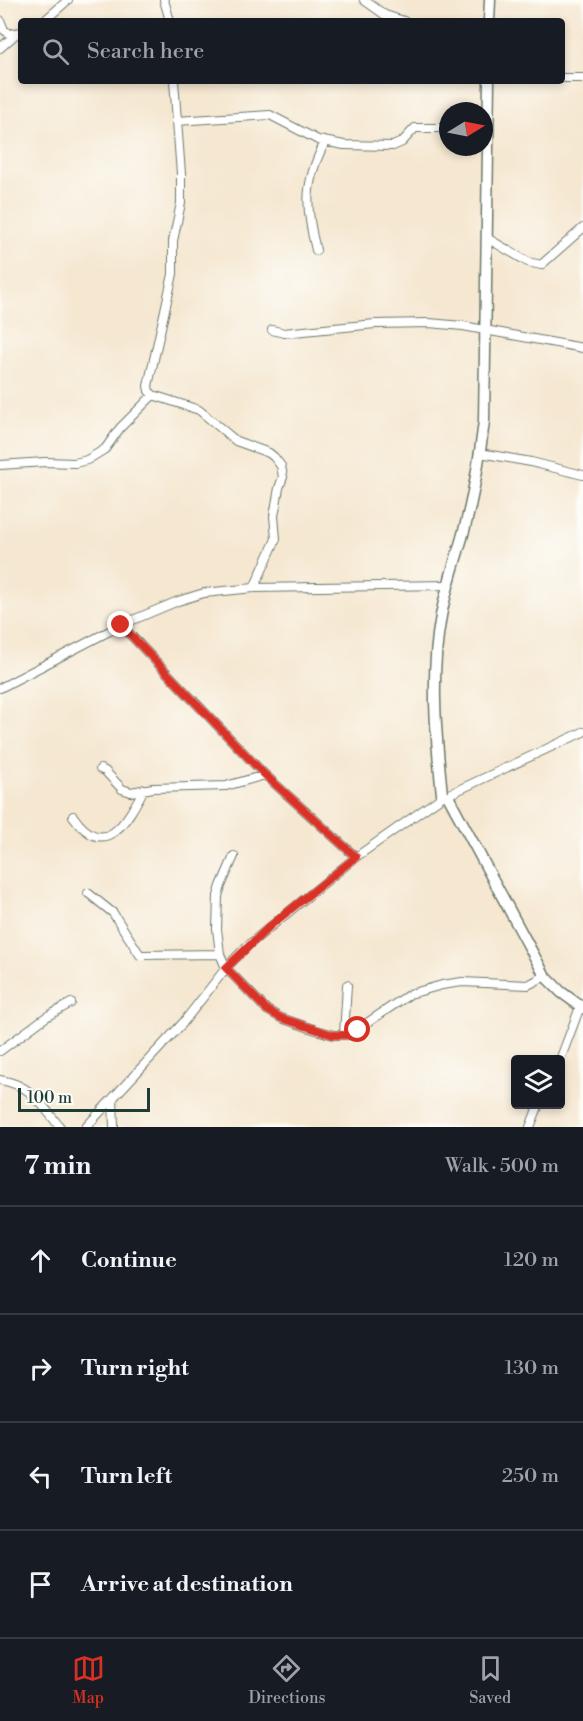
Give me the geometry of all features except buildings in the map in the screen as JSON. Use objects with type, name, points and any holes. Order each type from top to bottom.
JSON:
[{"type":"street","points":[[47,18],[68,0]]},
{"type":"street","points":[[164,0],[169,18]]},
{"type":"street","points":[[364,0],[386,15],[395,18]]},
{"type":"street","points":[[489,18],[490,0]]},
{"type":"street","points":[[0,20],[4,30],[10,34],[18,33]]},
{"type":"street","points":[[0,48],[18,34]]},
{"type":"street","points":[[565,78],[583,78]]},
{"type":"street","points":[[174,84],[181,202],[173,241],[173,274],[148,386],[153,395],[199,410],[236,441],[269,453],[281,466],[283,477],[274,516],[276,539],[254,588]]},
{"type":"street","points":[[488,102],[489,84]]},
{"type":"street","points":[[176,121],[270,115],[308,136],[344,145],[393,146],[402,142],[415,128],[439,128]]},
{"type":"street","points":[[316,249],[309,222],[308,188],[311,172],[325,142]]},
{"type":"street","points":[[486,156],[487,331],[484,421],[467,520],[441,618],[437,659],[438,760],[447,794],[545,976],[561,992],[582,1007],[562,1055]]},
{"type":"street","points":[[487,238],[528,262],[542,265],[583,228]]},
{"type":"street","points":[[272,330],[284,333],[375,324],[429,323],[463,326],[583,348]]},
{"type":"street","points":[[0,465],[75,463],[87,460],[105,448],[120,428],[153,395]]},
{"type":"street","points":[[480,453],[531,462],[583,475]]},
{"type":"street","points":[[0,688],[121,625],[178,601],[204,593],[254,588],[448,585]]},
{"type":"street","points":[[121,625],[265,775],[356,857]]},
{"type":"street","points":[[86,1127],[182,1024],[226,968],[270,926],[356,857],[447,794],[583,732]]},
{"type":"street","points":[[100,769],[128,792],[144,789],[226,786],[265,775]]},
{"type":"street","points":[[73,816],[79,825],[91,834],[100,837],[111,835],[124,823],[144,789]]},
{"type":"street","points":[[234,856],[218,896],[217,929],[220,954],[226,968],[267,1010],[281,1018],[333,1035],[349,1035],[419,990],[462,982],[528,985],[545,976]]},
{"type":"street","points":[[88,892],[113,913],[140,955],[220,954]]},
{"type":"street","points":[[344,1035],[347,985]]},
{"type":"street","points":[[0,1051],[46,1017],[71,1003]]},
{"type":"street","points":[[0,1080],[19,1084],[28,1089],[60,1127]]},
{"type":"street","points":[[114,1098],[114,1127]]},
{"type":"street","points":[[530,1127],[537,1109]]},
{"type":"route","points":[[121,625],[263,773],[356,857],[270,926],[226,968],[267,1010],[281,1018],[333,1035],[349,1035],[358,1030]]}]
